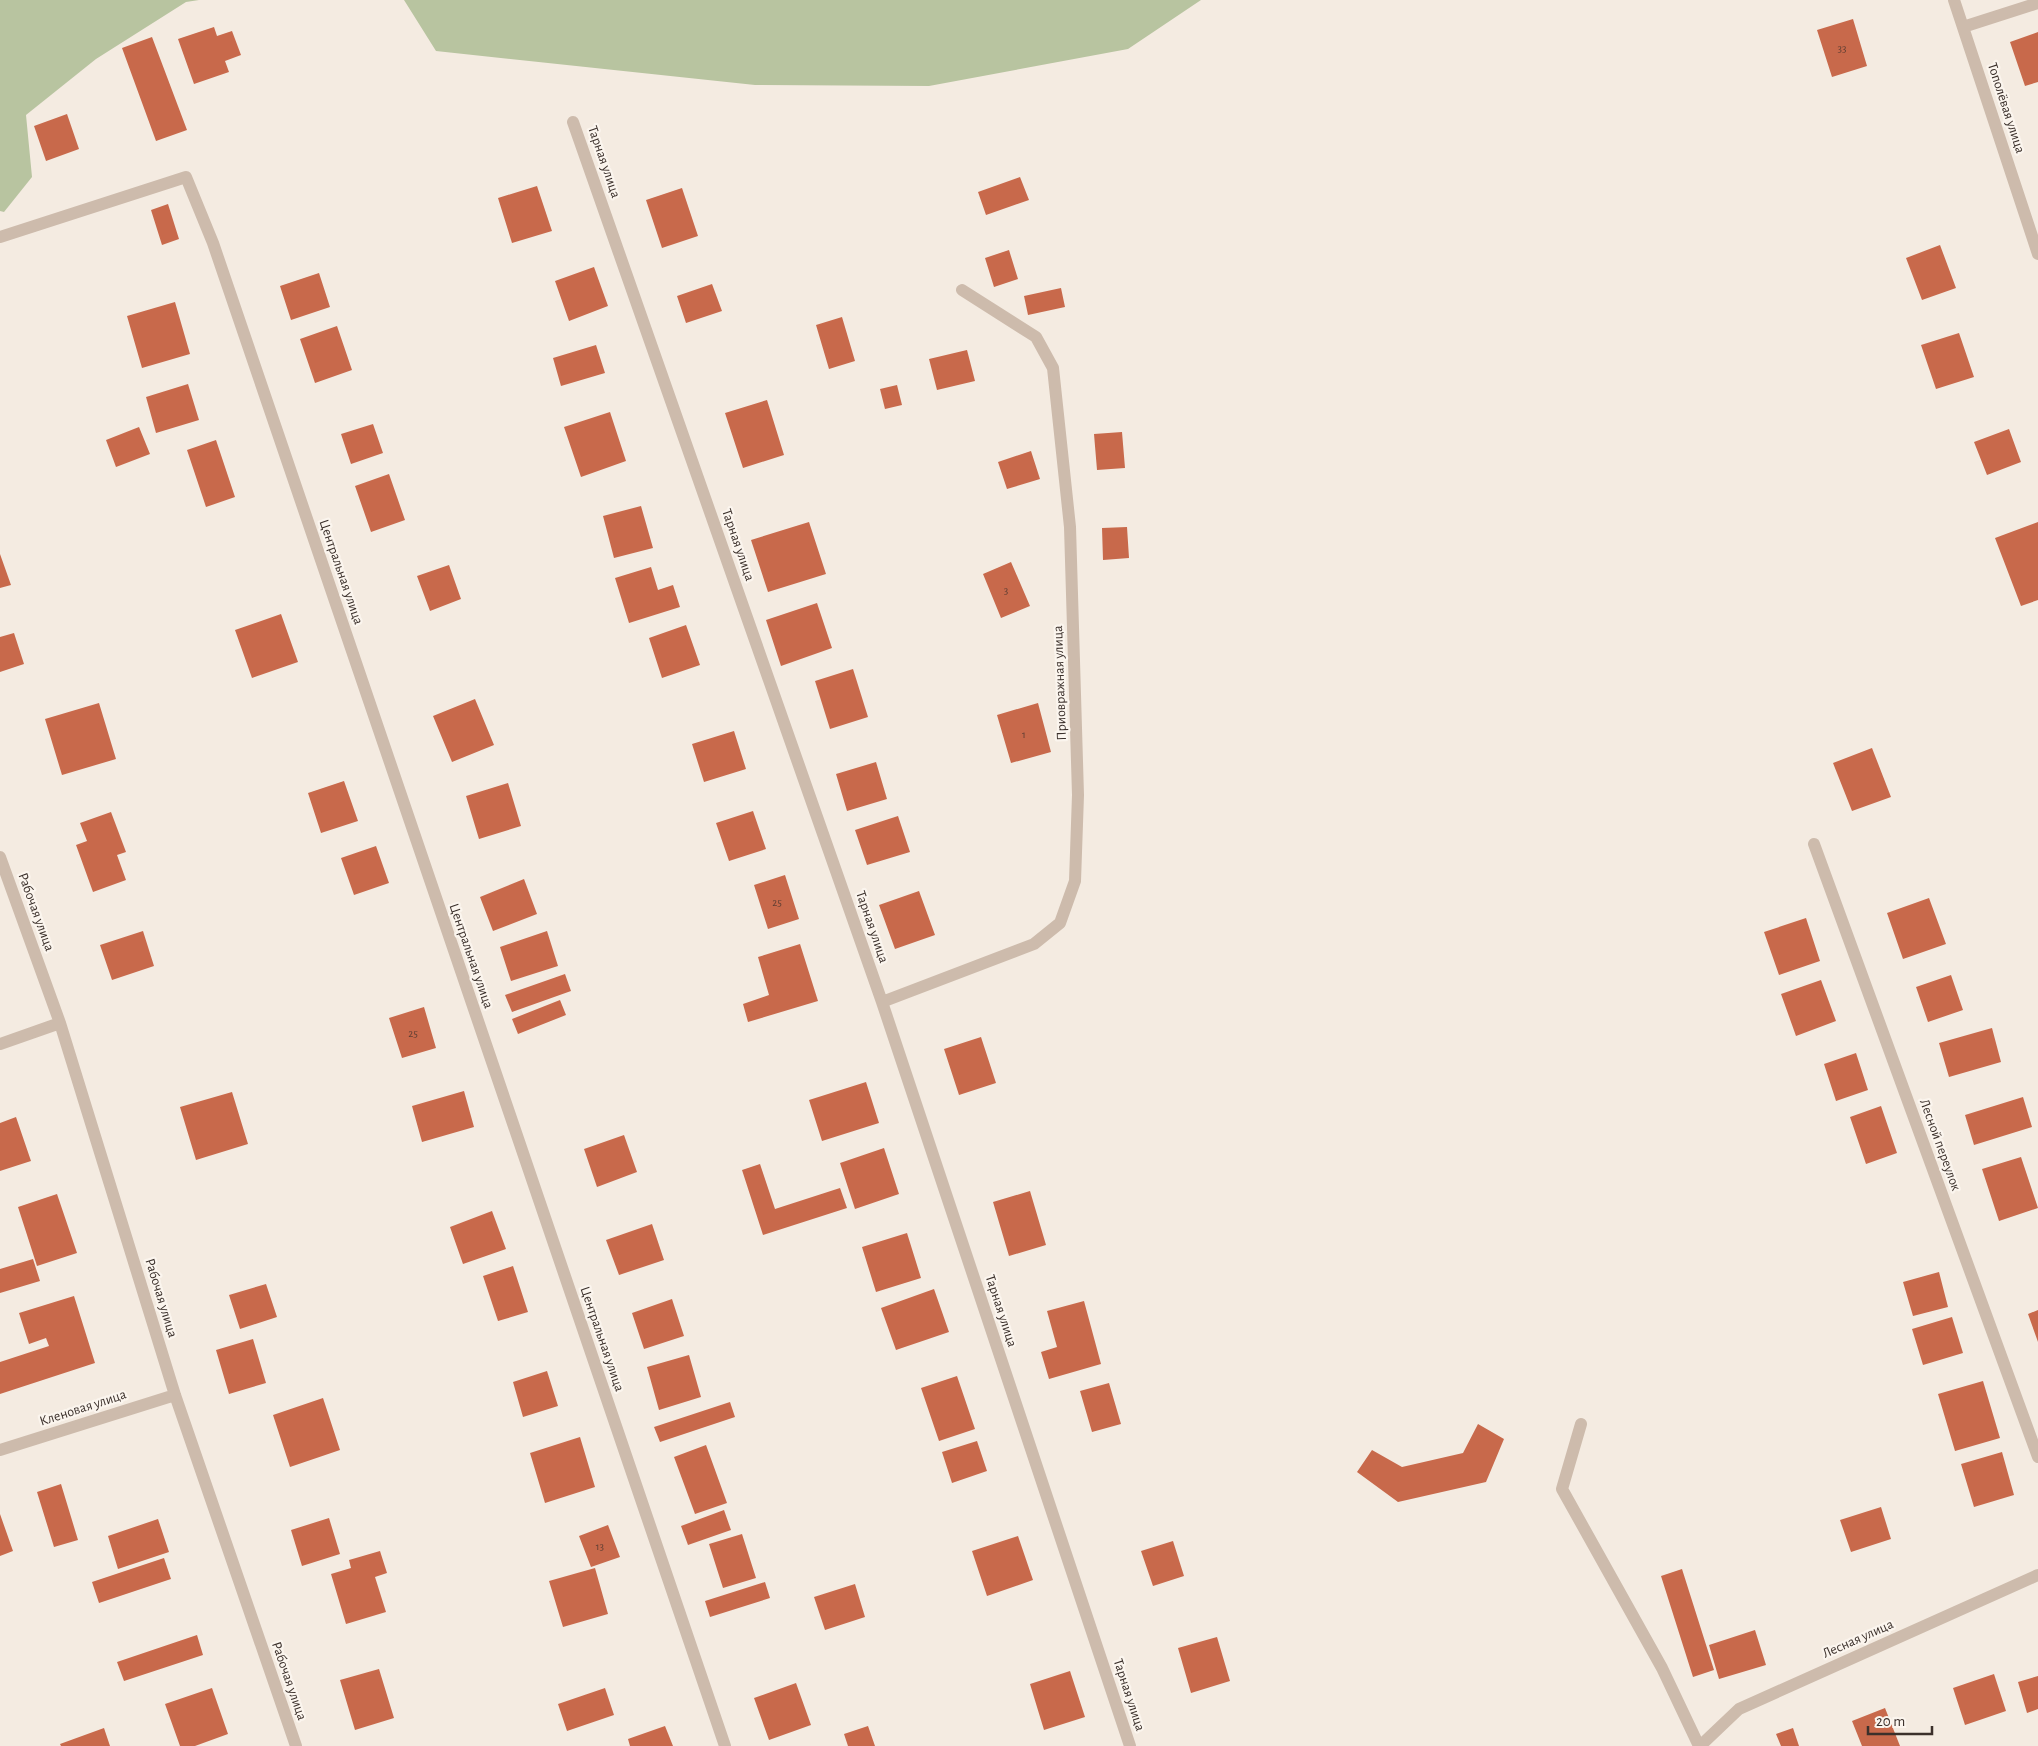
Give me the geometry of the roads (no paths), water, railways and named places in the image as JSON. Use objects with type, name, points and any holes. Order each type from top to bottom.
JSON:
[{"type":"street","name":"Тополёвая улица","points":[[1954,0],[2038,254]]},
{"type":"street","points":[[1963,27],[2038,3]]},
{"type":"street","name":"Тарная улица","points":[[573,122],[882,1002],[1130,1746]]},
{"type":"street","name":"Центральная улица","points":[[0,237],[186,177],[216,252],[725,1746]]},
{"type":"street","name":"Приовражная улица","points":[[882,1002],[1034,944],[1060,923],[1074,881],[1078,796],[1070,527],[1052,368],[1036,337],[962,290]]},
{"type":"street","name":"Лесной переулок","points":[[1814,844],[2038,1457]]},
{"type":"street","name":"Рабочая улица","points":[[0,857],[60,1023],[175,1395],[296,1746]]},
{"type":"street","points":[[0,1044],[60,1023]]},
{"type":"street","name":"Кленовая улица","points":[[0,1450],[175,1395]]},
{"type":"street","points":[[1581,1424],[1562,1489],[1662,1668],[1699,1746]]},
{"type":"street","name":"Лесная улица","points":[[1699,1746],[1739,1708],[2038,1575]]}]
